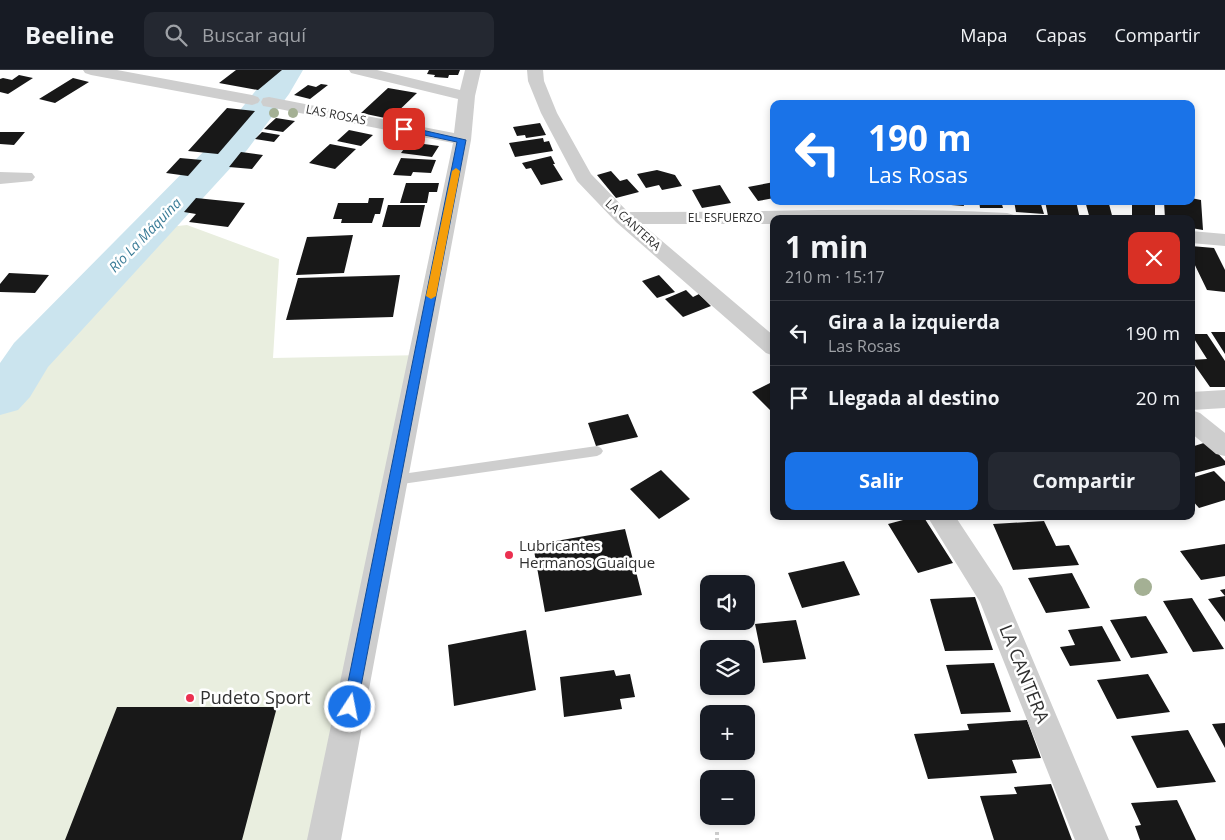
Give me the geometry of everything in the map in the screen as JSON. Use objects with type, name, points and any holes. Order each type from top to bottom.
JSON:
[{"type":"street","name":"LAS ROSAS","points":[[92,70],[462,140]]},
{"type":"street","points":[[357,70],[467,96]]},
{"type":"street","points":[[324,840],[462,140],[467,96],[473,70]]},
{"type":"street","name":"LA CANTERA","points":[[535,70],[536,81],[550,113],[583,177],[623,218],[770,345]]},
{"type":"street","points":[[0,178],[26,177]]},
{"type":"street","name":"EL ESFUERZO","points":[[623,218],[770,217]]},
{"type":"street","points":[[1195,237],[1225,240]]},
{"type":"street","points":[[1195,402],[1225,399]]},
{"type":"street","points":[[1195,422],[1225,446]]},
{"type":"street","name":"LA CANTERA","points":[[943,520],[992,596],[1092,840]]},
{"type":"lane","points":[[395,480],[597,451]]},
{"type":"path","points":[[717,832],[717,840]]},
{"type":"shaded area","points":[[187,225],[279,259],[273,358],[424,355],[334,840],[0,840],[0,372],[130,231]]},
{"type":"building","points":[[236,70],[282,70],[258,90],[219,83]]},
{"type":"building","points":[[429,70],[460,70],[458,75],[449,75],[448,78],[434,77],[435,75],[427,74]]},
{"type":"building","points":[[19,75],[33,78],[8,94],[0,92],[0,79],[12,80]]},
{"type":"building","points":[[73,78],[89,82],[55,103],[39,99]]},
{"type":"building","points":[[321,84],[328,85],[310,99],[294,95],[308,85],[316,87]]},
{"type":"building","points":[[388,88],[417,93],[390,119],[361,113]]},
{"type":"building","points":[[227,108],[255,111],[218,154],[188,151]]},
{"type":"building","points":[[276,118],[295,121],[283,132],[264,129]]},
{"type":"building","points":[[540,123],[546,135],[526,138],[525,135],[517,136],[513,127]]},
{"type":"building","points":[[349,130],[373,135],[361,146],[337,141]]},
{"type":"building","points":[[0,132],[25,132],[14,145],[0,144]]},
{"type":"building","points":[[262,132],[280,135],[274,142],[255,139]]},
{"type":"building","points":[[543,138],[544,142],[549,141],[553,151],[515,157],[509,143]]},
{"type":"building","points":[[409,142],[439,146],[432,157],[401,153]]},
{"type":"building","points":[[330,144],[356,149],[335,169],[309,163]]},
{"type":"building","points":[[241,152],[263,155],[252,169],[229,167]]},
{"type":"building","points":[[551,156],[555,164],[553,164],[563,180],[541,185],[531,168],[526,169],[522,163]]},
{"type":"building","points":[[180,158],[202,160],[188,176],[166,173]]},
{"type":"building","points":[[401,158],[436,160],[431,173],[413,172],[411,176],[393,175]]},
{"type":"building","points":[[657,170],[675,175],[682,186],[662,190],[659,185],[646,188],[637,174]]},
{"type":"building","points":[[611,171],[620,181],[627,179],[639,192],[616,198],[597,175]]},
{"type":"building","points":[[406,183],[439,183],[437,192],[429,192],[427,203],[400,203]]},
{"type":"building","points":[[770,183],[770,199],[758,201],[748,187]]},
{"type":"building","points":[[720,185],[731,203],[702,208],[692,190]]},
{"type":"building","points":[[196,198],[245,203],[228,227],[189,222],[196,214],[184,212]]},
{"type":"building","points":[[369,198],[384,198],[380,214],[375,214],[372,223],[341,223],[342,219],[333,219],[338,203],[368,203]]},
{"type":"building","points":[[1195,199],[1201,200],[1203,230],[1195,229],[1195,215],[1165,215],[1164,205],[1195,205]]},
{"type":"building","points":[[388,205],[425,205],[420,227],[382,227]]},
{"type":"building","points":[[980,205],[1002,205],[1003,208],[980,208]]},
{"type":"building","points":[[1015,205],[1041,205],[1044,214],[1016,212]]},
{"type":"building","points":[[1046,205],[1077,205],[1079,215],[1048,215]]},
{"type":"building","points":[[1086,205],[1109,205],[1112,215],[1089,215]]},
{"type":"building","points":[[1132,205],[1155,205],[1155,215],[1132,215]]},
{"type":"building","points":[[353,235],[344,273],[296,275],[307,237]]},
{"type":"building","points":[[1195,246],[1214,248],[1225,270],[1225,292],[1207,290],[1195,265]]},
{"type":"building","points":[[9,273],[49,275],[35,293],[0,292],[0,284]]},
{"type":"building","points":[[400,275],[393,317],[286,320],[298,278]]},
{"type":"building","points":[[659,275],[675,292],[657,298],[642,281]]},
{"type":"building","points":[[686,290],[693,297],[699,294],[711,306],[683,317],[665,299]]},
{"type":"building","points":[[1211,332],[1225,332],[1225,354]]},
{"type":"building","points":[[1195,334],[1207,334],[1225,361],[1225,387],[1210,387],[1195,366],[1195,360],[1207,359],[1195,340]]},
{"type":"building","points":[[770,383],[770,410],[752,392]]},
{"type":"building","points":[[628,414],[638,437],[596,446],[588,423]]},
{"type":"building","points":[[1207,442],[1225,461],[1225,465],[1195,473],[1195,446]]},
{"type":"building","points":[[661,470],[690,499],[659,519],[630,489]]},
{"type":"building","points":[[1214,471],[1225,482],[1225,500],[1199,508],[1195,504],[1195,477]]},
{"type":"building","points":[[903,520],[926,520],[953,563],[918,573],[888,524]]},
{"type":"building","points":[[1044,521],[1056,546],[1069,545],[1079,565],[1013,570],[993,524]]},
{"type":"building","points":[[625,529],[642,595],[545,612],[533,545]]},
{"type":"building","points":[[1225,544],[1225,576],[1201,580],[1180,551]]},
{"type":"building","points":[[844,561],[860,595],[802,608],[788,573]]},
{"type":"building","points":[[1072,573],[1090,608],[1046,613],[1028,578]]},
{"type":"building","points":[[1225,589],[1225,596],[1220,590]]},
{"type":"building","points":[[1225,596],[1225,622],[1208,599]]},
{"type":"building","points":[[975,597],[993,650],[945,651],[930,599]]},
{"type":"building","points":[[1192,598],[1224,649],[1193,652],[1163,601]]},
{"type":"building","points":[[1146,616],[1168,653],[1131,658],[1110,620]]},
{"type":"building","points":[[796,620],[806,659],[763,663],[755,624]]},
{"type":"building","points":[[1102,626],[1121,661],[1070,666],[1060,647],[1075,645],[1068,630]]},
{"type":"building","points":[[526,630],[536,690],[454,706],[448,645]]},
{"type":"building","points":[[994,663],[1011,712],[961,714],[946,665]]},
{"type":"building","points":[[614,670],[616,676],[630,674],[635,697],[620,699],[622,709],[564,717],[560,677]]},
{"type":"building","points":[[1148,674],[1170,712],[1117,719],[1097,680]]},
{"type":"building","points":[[117,707],[277,707],[242,840],[65,840]]},
{"type":"building","points":[[1027,720],[1041,758],[1012,760],[1017,773],[928,779],[914,734],[969,730],[967,724]]},
{"type":"building","points":[[1225,723],[1225,748],[1212,724]]},
{"type":"building","points":[[1188,730],[1216,782],[1157,788],[1131,736]]},
{"type":"building","points":[[1051,784],[1072,840],[994,840],[980,796],[1017,794],[1014,787]]},
{"type":"building","points":[[1177,800],[1196,840],[1140,840],[1135,826],[1141,825],[1131,803]]},
{"type":"waterway","name":"Río La Máquina","points":[[0,397],[12,384],[31,355],[234,142],[277,87],[286,70]]},
{"type":"slow traffic","points":[[431,296],[456,171]]},
{"type":"place","name":"Lubricantes Hermanos Guaique","points":[[509,555]]},
{"type":"place","name":"Pudeto Sport","points":[[190,698]]},
{"type":"route","points":[[350,707],[462,140],[404,129]]}]
